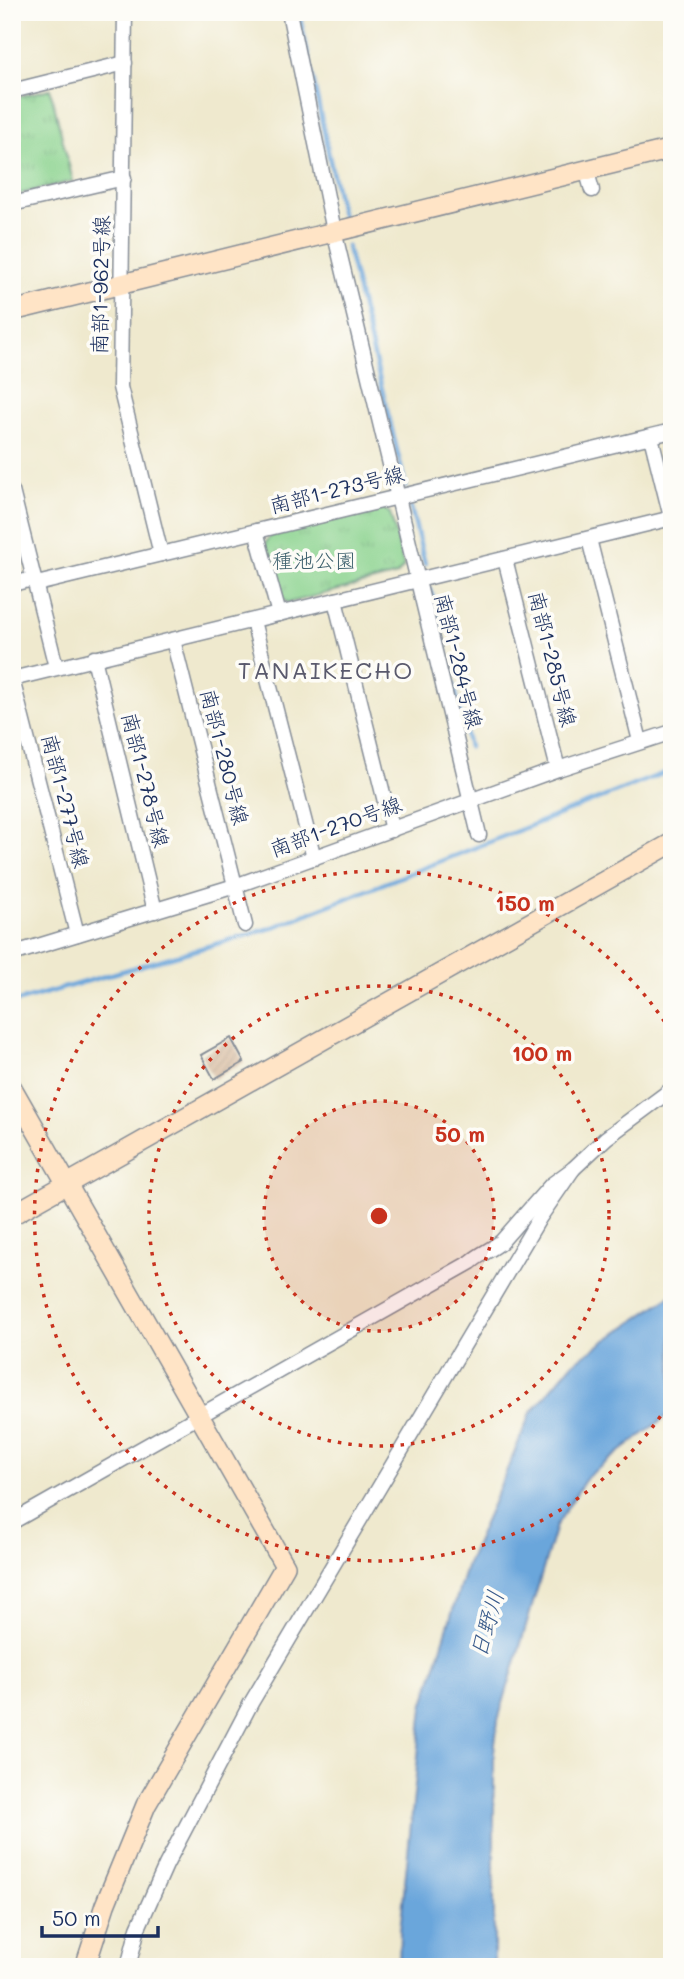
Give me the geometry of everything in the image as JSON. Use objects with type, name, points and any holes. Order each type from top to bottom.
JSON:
[{"type":"street","name":"南部1-962号線","points":[[125,12],[120,387],[161,554]]},
{"type":"street","name":"南部1-284号線","points":[[289,12],[334,231],[479,835]]},
{"type":"street","points":[[12,91],[125,63]]},
{"type":"street","points":[[12,311],[672,149]]},
{"type":"street","points":[[586,169],[592,190]]},
{"type":"street","points":[[12,204],[124,178]]},
{"type":"street","name":"南部1-273号線","points":[[12,584],[29,580],[35,584],[41,583],[672,431]]},
{"type":"street","points":[[12,679],[671,519],[651,437]]},
{"type":"street","points":[[12,491],[56,667]]},
{"type":"street","points":[[256,531],[279,614]]},
{"type":"street","points":[[589,539],[639,741]]},
{"type":"street","name":"南部1-285号線","points":[[505,559],[558,769]]},
{"type":"street","points":[[335,600],[392,830]]},
{"type":"street","points":[[253,621],[314,858]]},
{"type":"street","name":"南部1-280号線","points":[[173,640],[245,925]]},
{"type":"street","name":"南部1-278号線","points":[[94,658],[155,911]]},
{"type":"street","name":"南部1-277号線","points":[[12,679],[77,934]]},
{"type":"street","name":"南部1-270号線","points":[[12,954],[235,886],[558,769],[672,732]]},
{"type":"street","points":[[12,1216],[672,843]]},
{"type":"street","points":[[12,1088],[285,1566],[146,1805],[105,1905],[85,1967]]},
{"type":"street","points":[[12,1522],[491,1250],[551,1185],[573,1169],[606,1138],[672,1088]]},
{"type":"street","points":[[128,1967],[138,1928],[166,1865],[251,1703],[540,1217],[573,1169]]},
{"type":"green space","points":[[50,89],[73,181],[12,196],[12,98]]},
{"type":"green space","name":"種池公園","points":[[382,508],[390,513],[404,566],[397,575],[288,603],[279,597],[265,544],[270,536]]},
{"type":"water","name":"日野川","points":[[672,1295],[672,1412],[587,1477],[556,1526],[498,1720],[494,1752],[494,1967],[399,1967],[400,1931],[423,1707],[467,1564],[531,1413],[573,1363]]},
{"type":"building","points":[[12,546],[19,569],[12,571]]},
{"type":"building","points":[[231,1038],[244,1062],[214,1079],[201,1055]]},
{"type":"waterway","points":[[299,12],[342,218]]},
{"type":"waterway","points":[[347,246],[406,487]]},
{"type":"waterway","points":[[411,508],[425,564]]},
{"type":"waterway","points":[[431,590],[469,747]]},
{"type":"waterway","points":[[12,1003],[271,928],[672,770]]},
{"type":"district","name":"TANAIKECHO","points":[[326,671]]}]
